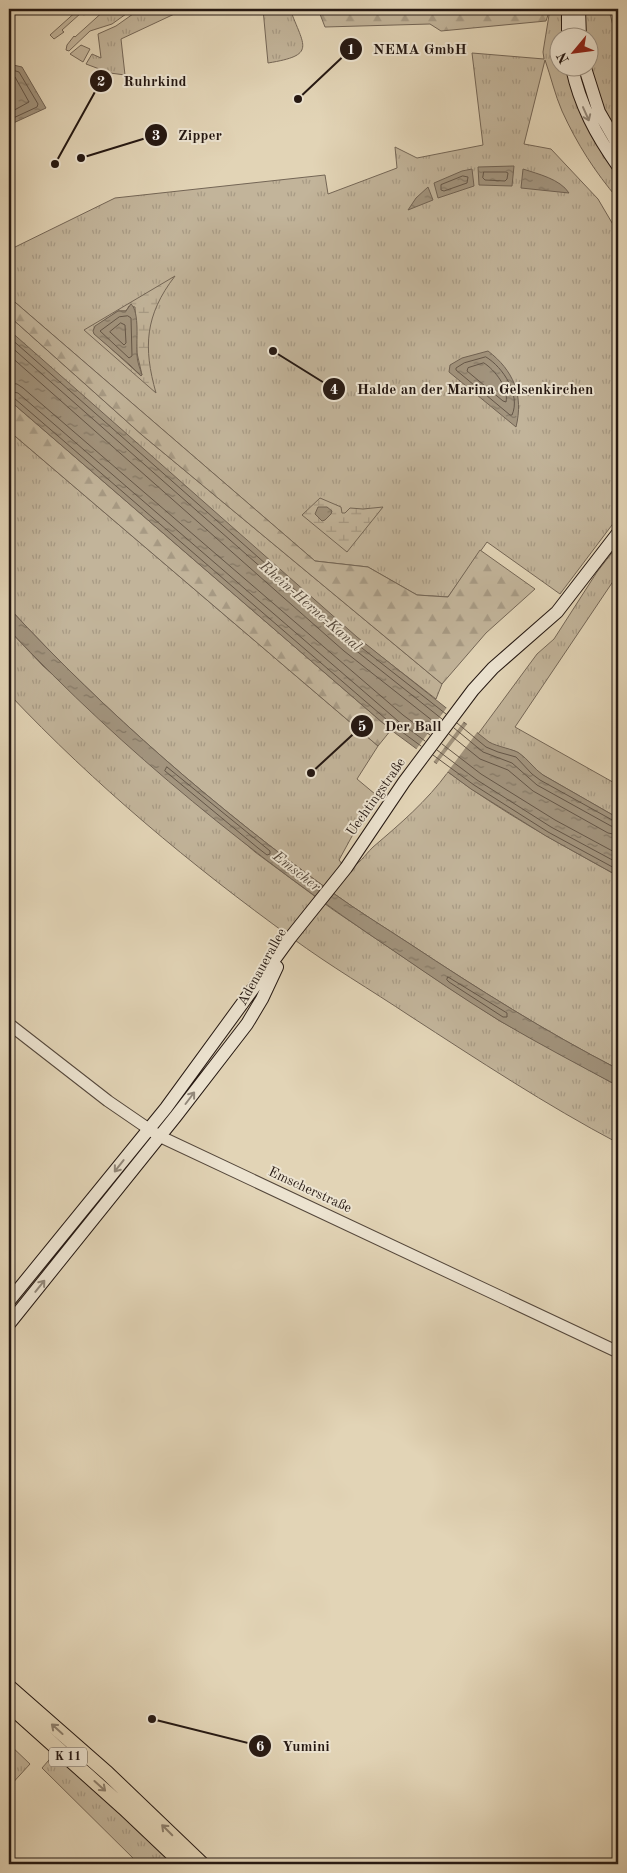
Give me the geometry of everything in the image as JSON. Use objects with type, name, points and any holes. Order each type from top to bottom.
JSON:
[{"type":"main road","points":[[568,9],[568,28]]},
{"type":"main road","points":[[579,9],[580,28]]},
{"type":"main road","points":[[574,78],[588,118],[618,166]]},
{"type":"main road","points":[[588,78],[599,112],[618,145]]},
{"type":"main road","name":"Uechtingstraße","points":[[305,921],[341,874],[417,765],[462,706],[493,668],[556,612],[618,533]]},
{"type":"main road","name":"Adenauerallee","points":[[9,1301],[166,1108],[223,1028],[305,921]]},
{"type":"main road","name":"Adenauerallee","points":[[9,1324],[247,1024],[262,999],[274,971],[305,921]]},
{"type":"main road","name":"K 11","points":[[9,1688],[107,1773],[202,1864]]},
{"type":"main road","name":"K 11","points":[[9,1705],[124,1808],[182,1864]]},
{"type":"street","name":"Emscherstraße","points":[[9,1024],[108,1101],[159,1136],[618,1352]]},
{"type":"green space","points":[[79,9],[86,9],[88,12],[84,15],[81,13],[62,30],[64,32],[54,39],[50,35]]},
{"type":"green space","points":[[106,9],[133,9],[112,24],[90,31],[69,51],[66,50],[67,45],[74,36]]},
{"type":"green space","points":[[140,9],[185,9],[121,39],[125,75],[110,73],[86,64],[92,54],[101,58],[98,34],[116,26]]},
{"type":"green space","points":[[263,9],[290,9],[303,47],[294,57],[268,63]]},
{"type":"green space","points":[[318,9],[550,9],[546,21],[441,31],[430,24],[325,27]]},
{"type":"green space","points":[[550,9],[611,9],[610,14],[618,45],[618,199],[580,146],[560,105],[551,78],[600,78],[600,28],[550,28],[550,75],[545,60],[524,144],[551,149],[598,199],[618,233],[618,517],[560,594],[487,542],[448,597],[417,595],[368,567],[315,561],[9,297],[9,250],[115,198],[325,175],[328,194],[397,168],[395,147],[417,158],[483,145],[472,53],[544,59],[543,52]]},
{"type":"green space","points":[[81,45],[90,49],[83,62],[70,54]]},
{"type":"green space","points":[[175,276],[158,304],[149,332],[149,361],[156,393],[84,330]],"holes":[[[129,306],[135,307],[137,353],[141,376],[95,334],[95,327],[118,311],[126,311]]]},
{"type":"green space","points":[[9,297],[315,561],[368,567],[417,595],[448,597],[480,550],[535,589],[486,633],[442,684],[142,435],[9,316]]},
{"type":"green space","points":[[9,316],[142,435],[442,684],[436,699],[356,637],[11,333],[9,330]]},
{"type":"green space","points":[[9,400],[391,730],[378,746],[9,431]]},
{"type":"green space","points":[[9,431],[378,746],[357,779],[375,794],[339,860],[347,870],[359,862],[413,812],[448,772],[510,814],[618,876],[618,1069],[512,1010],[333,893],[205,794],[124,722],[46,647],[9,608]]},
{"type":"green space","points":[[320,498],[341,507],[342,513],[345,513],[350,508],[383,507],[347,552],[302,515]]},
{"type":"green space","points":[[618,545],[618,574],[515,727],[618,785],[618,818],[543,775],[518,752],[495,746],[478,734],[537,654],[554,639],[597,572]]},
{"type":"green space","points":[[9,630],[43,666],[255,852],[332,909],[500,1021],[618,1086],[618,1143],[512,1082],[321,958],[217,882],[145,823],[75,760],[9,694]]},
{"type":"green space","points":[[9,1744],[30,1764],[9,1787]]},
{"type":"green space","points":[[55,1753],[173,1864],[139,1864],[42,1768]]},
{"type":"water","points":[[9,64],[22,67],[46,108],[9,125]]},
{"type":"water","points":[[514,166],[512,186],[479,185],[478,167]]},
{"type":"water","points":[[472,169],[474,186],[438,198],[434,183],[462,171]]},
{"type":"water","points":[[523,169],[542,175],[560,184],[569,193],[521,188]]},
{"type":"water","points":[[428,187],[433,200],[408,210],[416,198]]},
{"type":"water","points":[[131,304],[137,320],[137,358],[141,376],[94,334],[93,331],[95,326],[118,311],[126,311]]},
{"type":"water","name":"Rhein-Herne-Kanal","points":[[9,330],[357,637],[489,742],[519,753],[543,775],[618,818],[618,876],[546,836],[471,789],[391,730],[9,400]]},
{"type":"water","points":[[488,351],[504,366],[514,384],[519,404],[516,427],[449,372],[450,365],[462,358]]},
{"type":"water","points":[[318,507],[327,507],[332,511],[325,520],[322,521],[315,514]]},
{"type":"water","name":"Emscher","points":[[9,608],[84,685],[124,722],[205,794],[247,828],[342,900],[487,994],[538,1025],[618,1069],[618,1086],[515,1030],[460,996],[342,916],[241,841],[145,761],[53,675],[9,630]]},
{"type":"pier","points":[[448,706],[465,720],[432,764],[415,751]]},
{"type":"pier","points":[[468,723],[478,731],[446,774],[435,766]]},
{"type":"place","name":"NEMA GmbH","points":[[298,99]]},
{"type":"place","name":"Zipper","points":[[81,158]]},
{"type":"place","name":"Ruhrkind","points":[[55,164]]},
{"type":"place","name":"Halde an der Marina Gelsenkirchen","points":[[273,351]]},
{"type":"place","name":"Der Ball","points":[[311,773]]},
{"type":"place","name":"Yumini","points":[[152,1719]]}]
